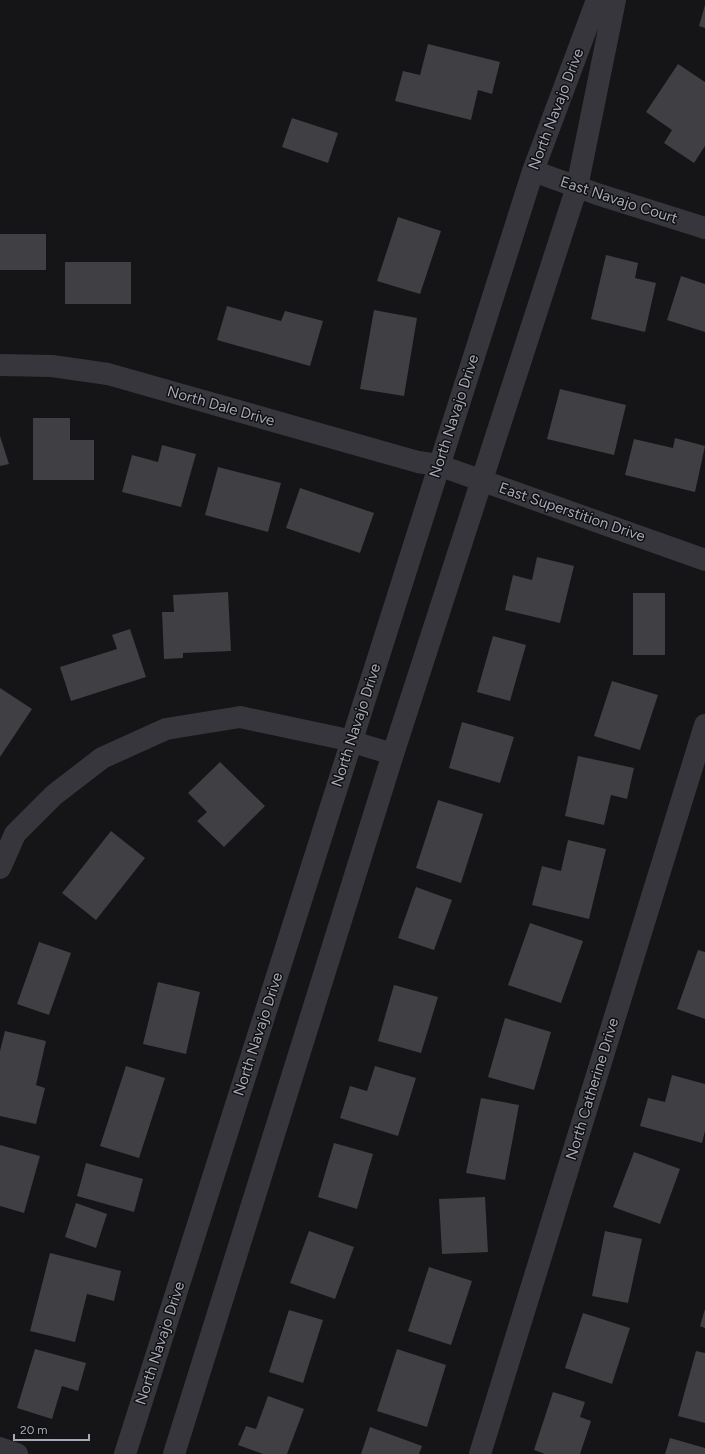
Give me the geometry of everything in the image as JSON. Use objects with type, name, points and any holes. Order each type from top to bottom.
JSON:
[{"type":"street","name":"North Navajo Drive","points":[[125,1454],[438,464],[533,171],[597,0]]},
{"type":"street","name":"North Navajo Drive","points":[[174,1454],[393,754],[577,187],[615,0]]},
{"type":"street","name":"East Navajo Court","points":[[533,171],[577,187],[705,228]]},
{"type":"street","name":"North Dale Drive","points":[[0,365],[52,366],[108,374],[418,462],[438,464]]},
{"type":"street","name":"East Superstition Drive","points":[[438,464],[705,560]]},
{"type":"street","points":[[0,868],[15,834],[54,795],[102,758],[166,729],[240,717],[351,741],[393,754]]},
{"type":"street","name":"North Catherine Drive","points":[[480,1454],[705,724]]},
{"type":"street","points":[[0,1448],[17,1454]]},
{"type":"building","points":[[705,5],[705,28],[699,26]]},
{"type":"building","points":[[428,44],[500,62],[492,94],[478,90],[471,120],[395,101],[403,71],[420,75]]},
{"type":"building","points":[[678,64],[705,82],[705,146],[694,163],[664,143],[672,130],[646,112]]},
{"type":"building","points":[[292,118],[338,133],[328,163],[282,147]]},
{"type":"building","points":[[398,217],[441,231],[420,294],[377,281]]},
{"type":"building","points":[[0,234],[46,234],[46,270],[0,270]]},
{"type":"building","points":[[606,255],[638,263],[635,278],[656,283],[645,332],[591,319]]},
{"type":"building","points":[[65,262],[131,262],[131,304],[65,304]]},
{"type":"building","points":[[681,276],[705,284],[705,332],[667,320]]},
{"type":"building","points":[[227,306],[281,321],[285,311],[323,321],[310,366],[217,340]]},
{"type":"building","points":[[374,310],[417,318],[404,396],[360,389]]},
{"type":"building","points":[[560,389],[626,405],[614,455],[547,439]]},
{"type":"building","points":[[33,418],[70,418],[70,440],[94,440],[94,480],[33,480]]},
{"type":"building","points":[[0,436],[9,464],[0,466]]},
{"type":"building","points":[[675,438],[705,446],[695,492],[625,475],[634,439],[673,448]]},
{"type":"building","points":[[162,445],[196,454],[181,507],[122,492],[132,455],[158,462]]},
{"type":"building","points":[[218,467],[281,483],[268,532],[205,515]]},
{"type":"building","points":[[300,488],[374,513],[360,553],[286,528]]},
{"type":"building","points":[[537,557],[574,566],[560,623],[505,610],[513,575],[532,580]]},
{"type":"building","points":[[228,592],[231,651],[183,653],[183,658],[164,659],[162,612],[174,612],[173,595]]},
{"type":"building","points":[[633,593],[665,593],[665,655],[633,655]]},
{"type":"building","points":[[130,629],[146,677],[71,701],[60,667],[117,649],[112,635]]},
{"type":"building","points":[[493,636],[526,645],[510,701],[477,692]]},
{"type":"building","points":[[612,681],[658,695],[640,750],[594,736]]},
{"type":"building","points":[[0,688],[32,709],[0,757]]},
{"type":"building","points":[[462,722],[514,737],[500,783],[449,768]]},
{"type":"building","points":[[578,756],[634,768],[627,799],[611,795],[604,825],[565,816]]},
{"type":"building","points":[[220,762],[265,806],[224,847],[197,821],[207,812],[188,793]]},
{"type":"building","points":[[438,800],[483,814],[461,883],[416,868]]},
{"type":"building","points":[[111,831],[145,858],[96,920],[62,893]]},
{"type":"building","points":[[568,840],[606,849],[589,919],[532,905],[542,866],[561,871]]},
{"type":"building","points":[[416,887],[452,900],[434,950],[398,938]]},
{"type":"building","points":[[530,923],[583,941],[561,1003],[508,985]]},
{"type":"building","points":[[39,942],[71,953],[49,1015],[17,1004]]},
{"type":"building","points":[[698,950],[705,952],[705,1019],[677,1009]]},
{"type":"building","points":[[158,982],[200,992],[186,1054],[143,1044]]},
{"type":"building","points":[[394,985],[438,997],[421,1053],[378,1041]]},
{"type":"building","points":[[505,1018],[551,1032],[534,1090],[488,1077]]},
{"type":"building","points":[[5,1031],[46,1041],[36,1085],[45,1088],[36,1124],[0,1116],[0,1051]]},
{"type":"building","points":[[126,1066],[165,1078],[139,1158],[100,1146]]},
{"type":"building","points":[[375,1066],[416,1078],[398,1136],[340,1118],[350,1086],[367,1091]]},
{"type":"building","points":[[672,1075],[705,1084],[705,1131],[702,1143],[640,1126],[648,1098],[665,1102]]},
{"type":"building","points":[[481,1098],[519,1105],[505,1180],[466,1173]]},
{"type":"building","points":[[334,1143],[373,1154],[357,1209],[318,1197]]},
{"type":"building","points":[[0,1145],[40,1156],[24,1213],[0,1206]]},
{"type":"building","points":[[634,1152],[680,1169],[660,1224],[613,1207]]},
{"type":"building","points":[[86,1163],[143,1179],[134,1212],[77,1196]]},
{"type":"building","points":[[485,1197],[488,1252],[442,1254],[439,1199]]},
{"type":"building","points":[[76,1203],[107,1214],[96,1248],[65,1237]]},
{"type":"building","points":[[309,1231],[354,1247],[335,1299],[290,1283]]},
{"type":"building","points":[[605,1231],[642,1239],[628,1303],[592,1296]]},
{"type":"building","points":[[50,1253],[121,1271],[114,1301],[87,1294],[75,1342],[30,1331]]},
{"type":"building","points":[[429,1267],[472,1281],[451,1345],[408,1331]]},
{"type":"building","points":[[705,1309],[705,1328],[700,1326]]},
{"type":"building","points":[[289,1310],[323,1320],[303,1383],[269,1372]]},
{"type":"building","points":[[583,1313],[630,1328],[612,1384],[565,1368]]},
{"type":"building","points":[[35,1349],[86,1363],[78,1391],[62,1386],[52,1419],[17,1408]]},
{"type":"building","points":[[397,1349],[446,1365],[427,1427],[377,1411]]},
{"type":"building","points":[[696,1351],[705,1353],[705,1423],[678,1416]]},
{"type":"building","points":[[553,1392],[585,1402],[580,1417],[591,1421],[580,1454],[545,1454],[534,1450]]},
{"type":"building","points":[[268,1396],[304,1409],[287,1454],[263,1454],[238,1445],[246,1426],[256,1429]]},
{"type":"building","points":[[370,1427],[422,1446],[419,1454],[361,1454]]},
{"type":"building","points":[[670,1438],[705,1448],[705,1454],[665,1454]]}]
